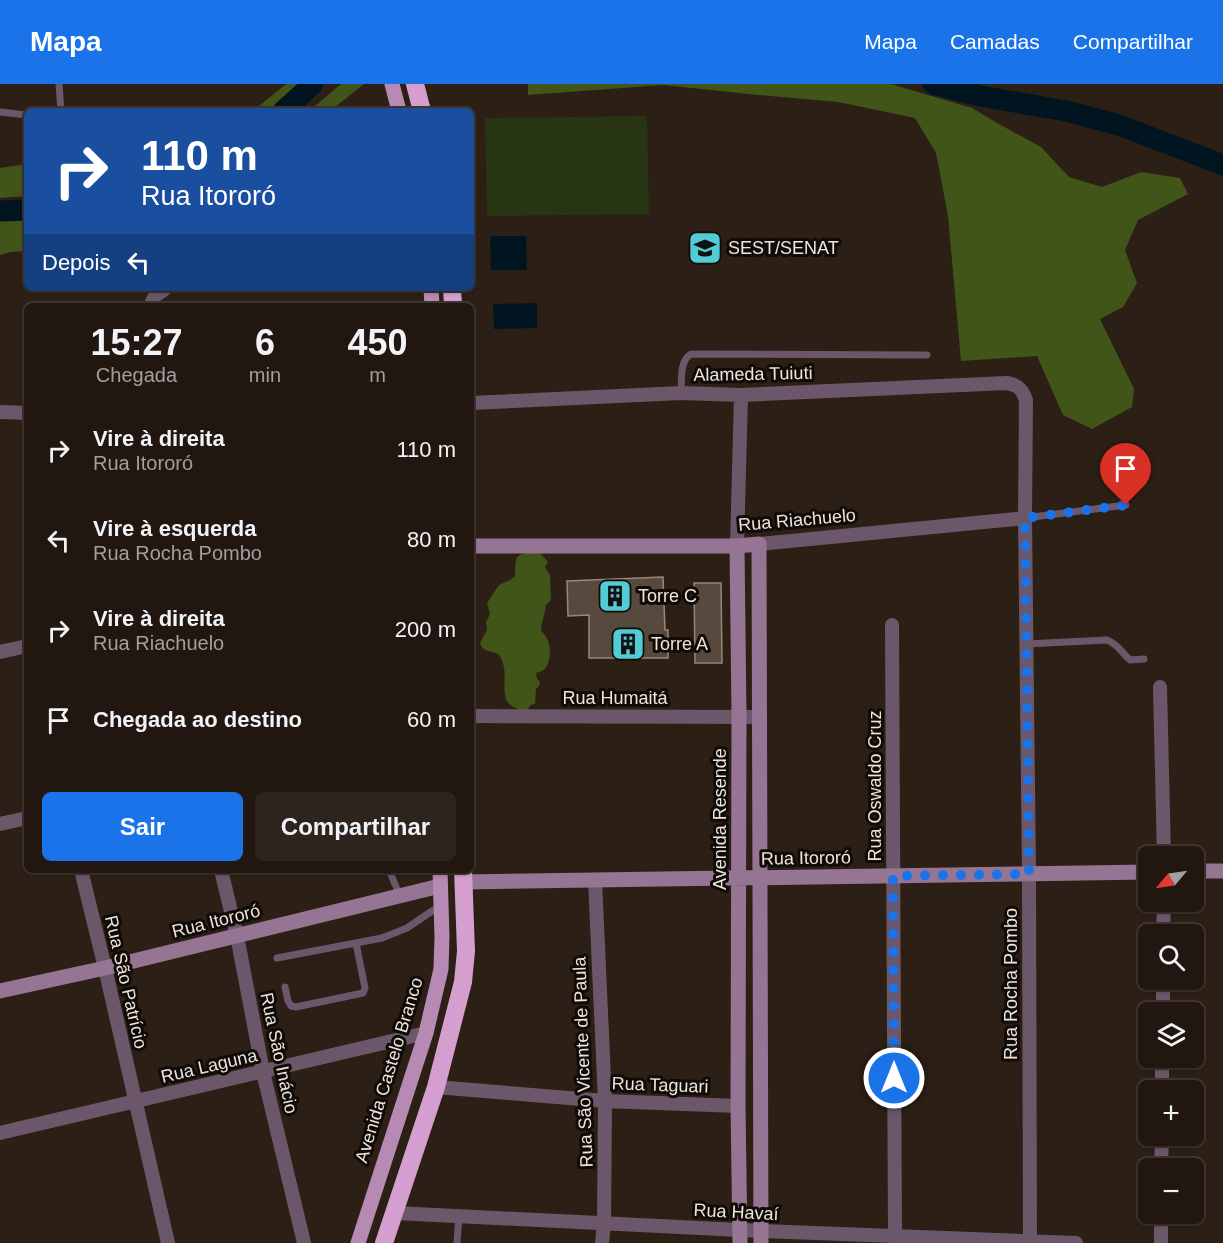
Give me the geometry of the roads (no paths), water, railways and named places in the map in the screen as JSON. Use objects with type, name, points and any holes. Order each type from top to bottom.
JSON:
[{"type":"highway","points":[[415,84],[421,108]]},
{"type":"highway","points":[[384,1243],[436,1087],[463,982],[466,951],[463,876]]},
{"type":"main road","points":[[392,84],[398,108]]},
{"type":"main road","name":"Avenida Castelo Branco","points":[[358,1243],[426,1033],[441,969],[440,873]]},
{"type":"street","points":[[152,303],[155,296],[162,291]]},
{"type":"street","name":"Alameda Tuiuti","points":[[474,403],[681,393],[741,395],[1007,383],[1017,385],[1026,400]]},
{"type":"street","name":"Avenida Resende","points":[[739,1237],[740,878],[737,546],[741,395]]},
{"type":"street","name":"Rua Rocha Pombo","points":[[1026,400],[1030,1242]]},
{"type":"street","points":[[0,412],[24,413]]},
{"type":"street","name":"Rua Riachuelo","points":[[474,546],[737,546],[1025,518]]},
{"type":"street","points":[[759,544],[761,1237]]},
{"type":"street","name":"Rua Oswaldo Cruz","points":[[892,625],[894,1236]]},
{"type":"street","points":[[0,652],[24,648]]},
{"type":"street","points":[[1160,687],[1164,846]]},
{"type":"street","name":"Rua Humaitá","points":[[474,716],[759,717]]},
{"type":"street","points":[[0,824],[24,819]]},
{"type":"street","points":[[1204,872],[1223,871]]},
{"type":"street","name":"Rua Itororó","points":[[463,876],[595,880],[1138,872]]},
{"type":"street","name":"Rua São Patrício","points":[[82,873],[168,1243]]},
{"type":"street","name":"Rua São Inácio","points":[[222,873],[237,936],[263,1071],[304,1243]]},
{"type":"street","name":"Rua São Vicente de Paula","points":[[595,880],[605,1101],[602,1243]]},
{"type":"street","name":"Rua Itororó","points":[[0,991],[105,968],[440,886]]},
{"type":"street","name":"Rua Laguna","points":[[0,1133],[426,1033]]},
{"type":"street","name":"Rua Taguari","points":[[436,1087],[605,1101],[738,1106]]},
{"type":"street","points":[[739,1168],[760,1170]]},
{"type":"street","name":"Rua Havaí","points":[[395,1212],[604,1224],[739,1237],[894,1236],[1076,1243]]},
{"type":"street","points":[[1161,1224],[1161,1243]]},
{"type":"lane","points":[[59,84],[61,108]]},
{"type":"lane","points":[[0,112],[24,116]]},
{"type":"lane","points":[[681,393],[684,362],[691,354],[927,355]]},
{"type":"lane","name":"Rua Riachuelo","points":[[1025,518],[1126,505]]},
{"type":"lane","points":[[1026,644],[1107,640],[1116,644],[1130,660],[1144,659]]},
{"type":"lane","points":[[390,873],[400,896]]},
{"type":"lane","points":[[277,958],[382,938],[407,928],[441,907]]},
{"type":"lane","points":[[285,987],[288,1001],[291,1006],[296,1007],[363,993],[365,988],[356,943]]},
{"type":"lane","points":[[457,1243],[459,1216]]},
{"type":"water","points":[[490,236],[526,236],[527,270],[491,270]]},
{"type":"water","points":[[537,303],[537,328],[494,329],[493,304]]},
{"type":"waterway","points":[[286,108],[313,84]]},
{"type":"waterway","points":[[933,84],[980,96],[1066,111],[1119,125],[1223,165]]},
{"type":"waterway","points":[[0,211],[24,210]]},
{"type":"place","name":"SEST/SENAT","points":[[705,248]]},
{"type":"place","name":"Torre C","points":[[615,596]]},
{"type":"place","name":"Torre A","points":[[628,644]]}]
